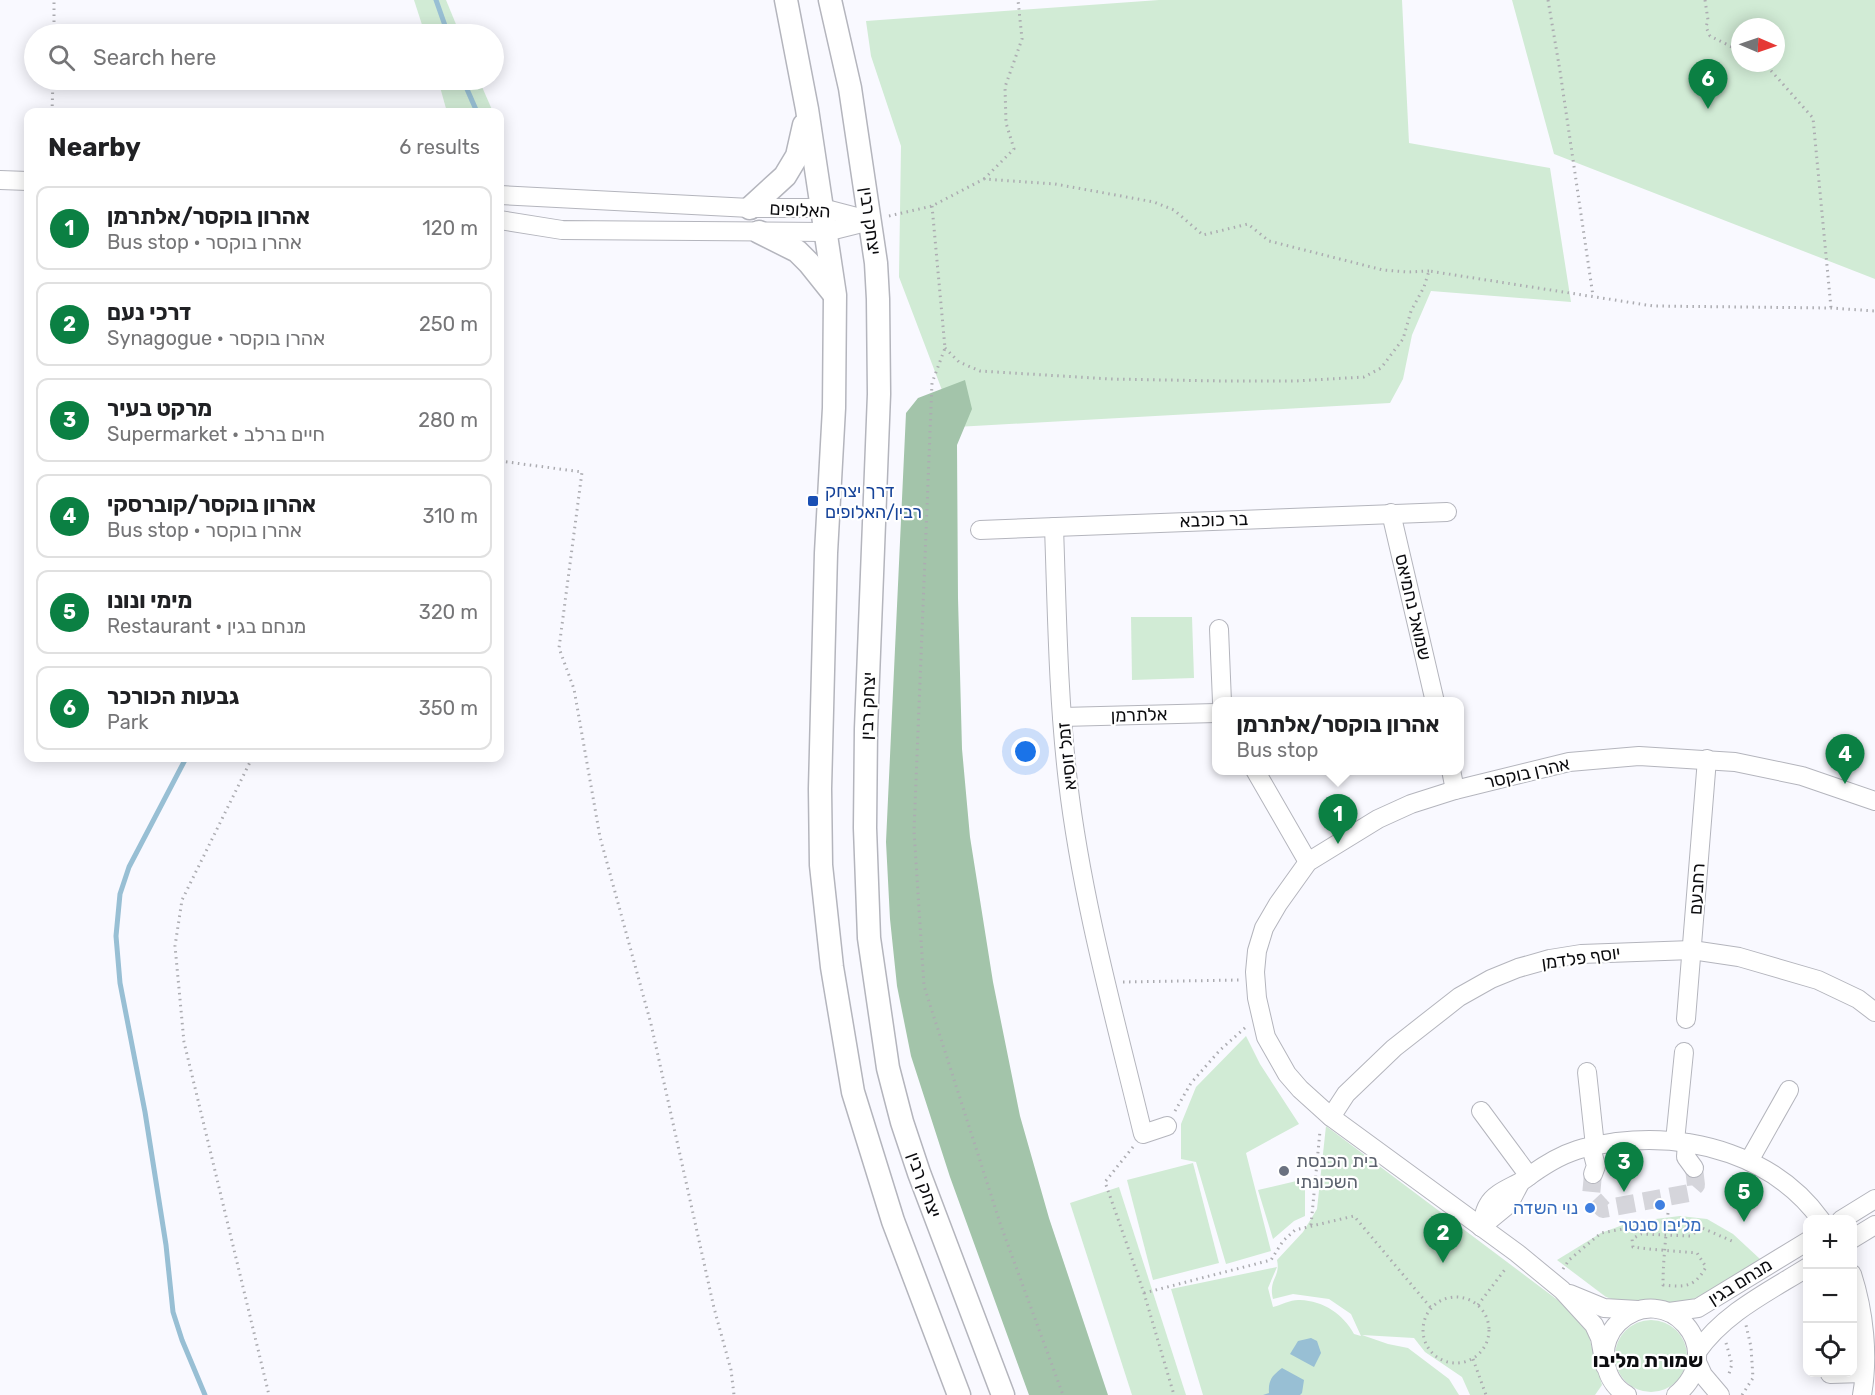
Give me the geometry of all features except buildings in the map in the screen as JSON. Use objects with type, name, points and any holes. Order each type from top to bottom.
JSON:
[{"type":"main road","points":[[786,0],[807,109],[835,295],[834,408],[826,553],[820,789],[821,865],[829,944],[853,1092],[893,1221],[959,1395]]},
{"type":"main road","name":"יצחק רבין","points":[[830,0],[850,88],[876,263],[879,394],[866,740],[865,839],[869,938],[886,1058],[902,1122],[1003,1395]]},
{"type":"main road","points":[[750,208],[785,176],[797,156],[807,109]]},
{"type":"main road","points":[[759,232],[797,251],[810,263],[835,295]]},
{"type":"street","points":[[0,180],[24,181]]},
{"type":"street","name":"האלופים","points":[[504,195],[750,208],[822,208],[870,221]]},
{"type":"street","name":"האלופים","points":[[504,221],[562,230],[759,232],[826,232],[870,221]]},
{"type":"street","name":"בר כוכבא","points":[[980,530],[1447,512]]},
{"type":"street","name":"שמואל נחמיאס","points":[[1391,513],[1434,697]]},
{"type":"street","name":"זמל זוסיא","points":[[1054,526],[1062,717],[1068,784],[1088,908],[1143,1134]]},
{"type":"street","points":[[1219,629],[1222,697]]},
{"type":"street","name":"אלתרמן","points":[[1062,717],[1212,713]]},
{"type":"street","name":"אהרן בוקסר","points":[[1607,1381],[1600,1338],[1594,1325],[1562,1290],[1517,1253],[1326,1113],[1287,1074],[1266,1036],[1261,1015],[1256,979],[1257,951],[1264,928],[1308,862],[1378,819],[1411,804],[1455,790],[1569,762],[1639,756],[1735,762],[1802,776],[1875,801]]},
{"type":"street","name":"רחבעם","points":[[1686,1019],[1707,759]]},
{"type":"street","points":[[1258,775],[1308,862]]},
{"type":"street","points":[[1452,775],[1455,790]]},
{"type":"street","name":"יוסף פלדמן","points":[[1326,1113],[1394,1048],[1459,997],[1491,979],[1518,968],[1581,954],[1692,950],[1739,957],[1818,980],[1858,999],[1875,1012]]},
{"type":"street","points":[[1684,1052],[1681,1142],[1686,1157],[1694,1168]]},
{"type":"street","points":[[1587,1072],[1596,1166],[1593,1174]]},
{"type":"street","points":[[1749,1161],[1789,1090]]},
{"type":"street","points":[[1481,1111],[1525,1178]]},
{"type":"street","points":[[1143,1134],[1167,1126]]},
{"type":"street","points":[[1481,1227],[1488,1204],[1507,1188],[1557,1158],[1578,1149],[1639,1139],[1681,1142],[1725,1150],[1776,1177],[1797,1192],[1818,1215]]},
{"type":"street","points":[[1849,1215],[1875,1199]]},
{"type":"street","points":[[1857,1236],[1875,1225]]},
{"type":"street","name":"מנחם בגין","points":[[1640,1310],[1669,1312],[1698,1308],[1803,1243]]},
{"type":"street","name":"מנחם בגין","points":[[1676,1395],[1686,1387],[1693,1376],[1697,1357],[1713,1331],[1743,1308],[1805,1269]]},
{"type":"street","points":[[1857,1288],[1869,1334],[1862,1395]]},
{"type":"street","name":"אהרן בוקסר","points":[[1562,1290],[1604,1308],[1640,1310]]},
{"type":"street","points":[[1627,1395],[1607,1381],[1606,1345],[1616,1325],[1626,1316],[1640,1310]]},
{"type":"street","points":[[1669,1312],[1689,1328],[1695,1339],[1697,1357],[1703,1375],[1720,1395]]},
{"type":"street","points":[[1857,1373],[1864,1373]]},
{"type":"path","points":[[54,0],[54,24]]},
{"type":"path","points":[[870,221],[933,206],[984,179],[1014,149],[1006,123],[1005,87],[1022,39],[1018,0]]},
{"type":"path","points":[[1548,0],[1593,296]]},
{"type":"path","points":[[1705,0],[1708,20],[1706,27],[1710,36],[1731,46]]},
{"type":"path","points":[[1771,72],[1813,118],[1831,308]]},
{"type":"path","points":[[52,108],[53,90]]},
{"type":"path","points":[[984,179],[1055,184],[1154,202],[1174,210],[1203,235],[1248,224],[1269,241],[1383,270],[1429,271],[1653,306],[1831,308],[1875,311]]},
{"type":"path","points":[[933,206],[945,348],[932,383],[914,831],[924,986],[1002,1226],[1063,1395]]},
{"type":"path","points":[[945,348],[959,362],[980,371],[1110,379],[1211,381],[1295,381],[1364,377],[1381,368],[1403,339],[1411,311],[1424,287],[1429,271]]},
{"type":"path","points":[[504,461],[582,472],[559,648],[574,688],[600,837],[651,1024],[735,1395]]},
{"type":"path","points":[[250,762],[182,900],[175,946],[184,1042],[269,1395]]},
{"type":"path","points":[[1106,983],[1256,979]]},
{"type":"path","points":[[1167,1126],[1191,1083],[1220,1050],[1261,1015]]},
{"type":"path","points":[[1311,1225],[1326,1113]]},
{"type":"path","points":[[1143,1134],[1105,1182],[1144,1293],[1174,1395]]},
{"type":"path","points":[[1668,1213],[1666,1234],[1664,1250],[1663,1285],[1684,1287],[1700,1279],[1706,1268],[1697,1253],[1664,1250],[1633,1247],[1632,1239],[1641,1234],[1666,1234],[1690,1236],[1702,1228]]},
{"type":"path","points":[[1144,1293],[1271,1260],[1283,1241],[1295,1230],[1354,1216],[1431,1308]]},
{"type":"path","points":[[1569,1260],[1601,1233],[1667,1222],[1702,1228],[1732,1241]]},
{"type":"path","points":[[1478,1305],[1517,1253]]},
{"type":"path","points":[[1459,1296],[1478,1305],[1488,1322],[1489,1333],[1486,1343],[1473,1359],[1453,1363],[1434,1355],[1427,1347],[1422,1327],[1431,1308],[1439,1301],[1459,1296]]},
{"type":"path","points":[[1742,1395],[1753,1378],[1751,1347],[1743,1308]]},
{"type":"path","points":[[1473,1359],[1486,1395]]},
{"type":"green space","points":[[414,0],[446,0],[456,24],[422,24]]},
{"type":"green space","points":[[1159,0],[1402,0],[1409,143],[1550,168],[1571,302],[1431,291],[1412,335],[1403,379],[1390,403],[956,427],[899,277],[901,146],[871,56],[866,21]]},
{"type":"green space","points":[[1512,0],[1875,0],[1875,279],[1554,154]]},
{"type":"green space","points":[[441,90],[483,90],[491,108],[446,108]]},
{"type":"green space","points":[[965,380],[972,409],[957,445],[958,598],[962,749],[970,837],[993,982],[1020,1116],[1049,1218],[1108,1395],[1029,1395],[950,1177],[911,1056],[897,986],[890,919],[886,842],[906,413],[918,398]]},
{"type":"green space","points":[[1131,617],[1192,617],[1194,678],[1132,680]]},
{"type":"green space","points":[[1246,1036],[1260,1064],[1299,1124],[1246,1153],[1271,1251],[1226,1264],[1196,1162],[1181,1159],[1181,1124],[1196,1087]]},
{"type":"green space","points":[[1326,1126],[1567,1307],[1588,1333],[1602,1385],[1595,1395],[1470,1395],[1462,1377],[1425,1352],[1414,1338],[1362,1335],[1408,1348],[1449,1379],[1459,1395],[1203,1395],[1171,1289],[1277,1267],[1268,1288],[1273,1307],[1297,1300],[1317,1303],[1332,1310],[1344,1320],[1354,1334],[1361,1336],[1351,1314],[1329,1299],[1293,1294],[1273,1299],[1272,1287],[1278,1266],[1277,1260],[1303,1232],[1317,1209]]},
{"type":"green space","points":[[1193,1163],[1219,1263],[1153,1280],[1127,1180]]},
{"type":"green space","points":[[1305,1179],[1305,1216],[1294,1221],[1273,1239],[1258,1190]]},
{"type":"green space","points":[[1119,1187],[1186,1395],[1132,1395],[1070,1203]]},
{"type":"green space","points":[[1680,1216],[1707,1219],[1733,1234],[1760,1259],[1718,1290],[1678,1304],[1623,1303],[1606,1297],[1557,1260],[1601,1233],[1631,1222]]},
{"type":"green space","points":[[1651,1320],[1671,1326],[1681,1336],[1687,1356],[1681,1376],[1671,1386],[1651,1392],[1631,1386],[1621,1376],[1615,1356],[1621,1336],[1631,1326]]},
{"type":"water","points":[[1311,1338],[1317,1341],[1321,1353],[1314,1367],[1290,1354],[1298,1341]]},
{"type":"water","points":[[1282,1368],[1304,1380],[1302,1393],[1300,1395],[1263,1395],[1269,1393],[1271,1379]]},
{"type":"waterway","points":[[436,0],[444,24]]},
{"type":"waterway","points":[[467,90],[475,108]]},
{"type":"waterway","points":[[184,762],[129,867],[120,894],[116,936],[120,983],[145,1112],[166,1245],[173,1312],[205,1395]]},
{"type":"tunnel","points":[[1593,1174],[1591,1196],[1603,1209],[1689,1193],[1696,1185],[1694,1168]]},
{"type":"place","name":"גבעות הכורכר","points":[[1708,109]]},
{"type":"place","name":"דרך יצחק רבין/האלופים","points":[[813,501]]},
{"type":"place","name":"אהרון בוקסר/קוברסקי","points":[[1845,784]]},
{"type":"place","name":"אהרון בוקסר/אלתרמן","points":[[1338,844]]},
{"type":"place","name":"בית הכנסת השכונתי","points":[[1284,1171]]},
{"type":"place","name":"מרקט בעיר","points":[[1624,1192]]},
{"type":"place","name":"מליבו סנטר","points":[[1660,1205]]},
{"type":"place","name":"נוי השדה","points":[[1590,1208]]},
{"type":"place","name":"מימי ונונו","points":[[1744,1222]]},
{"type":"place","name":"דרכי נעם","points":[[1443,1263]]},
{"type":"district","name":"שמורת מליבו","points":[[1648,1360]]}]
